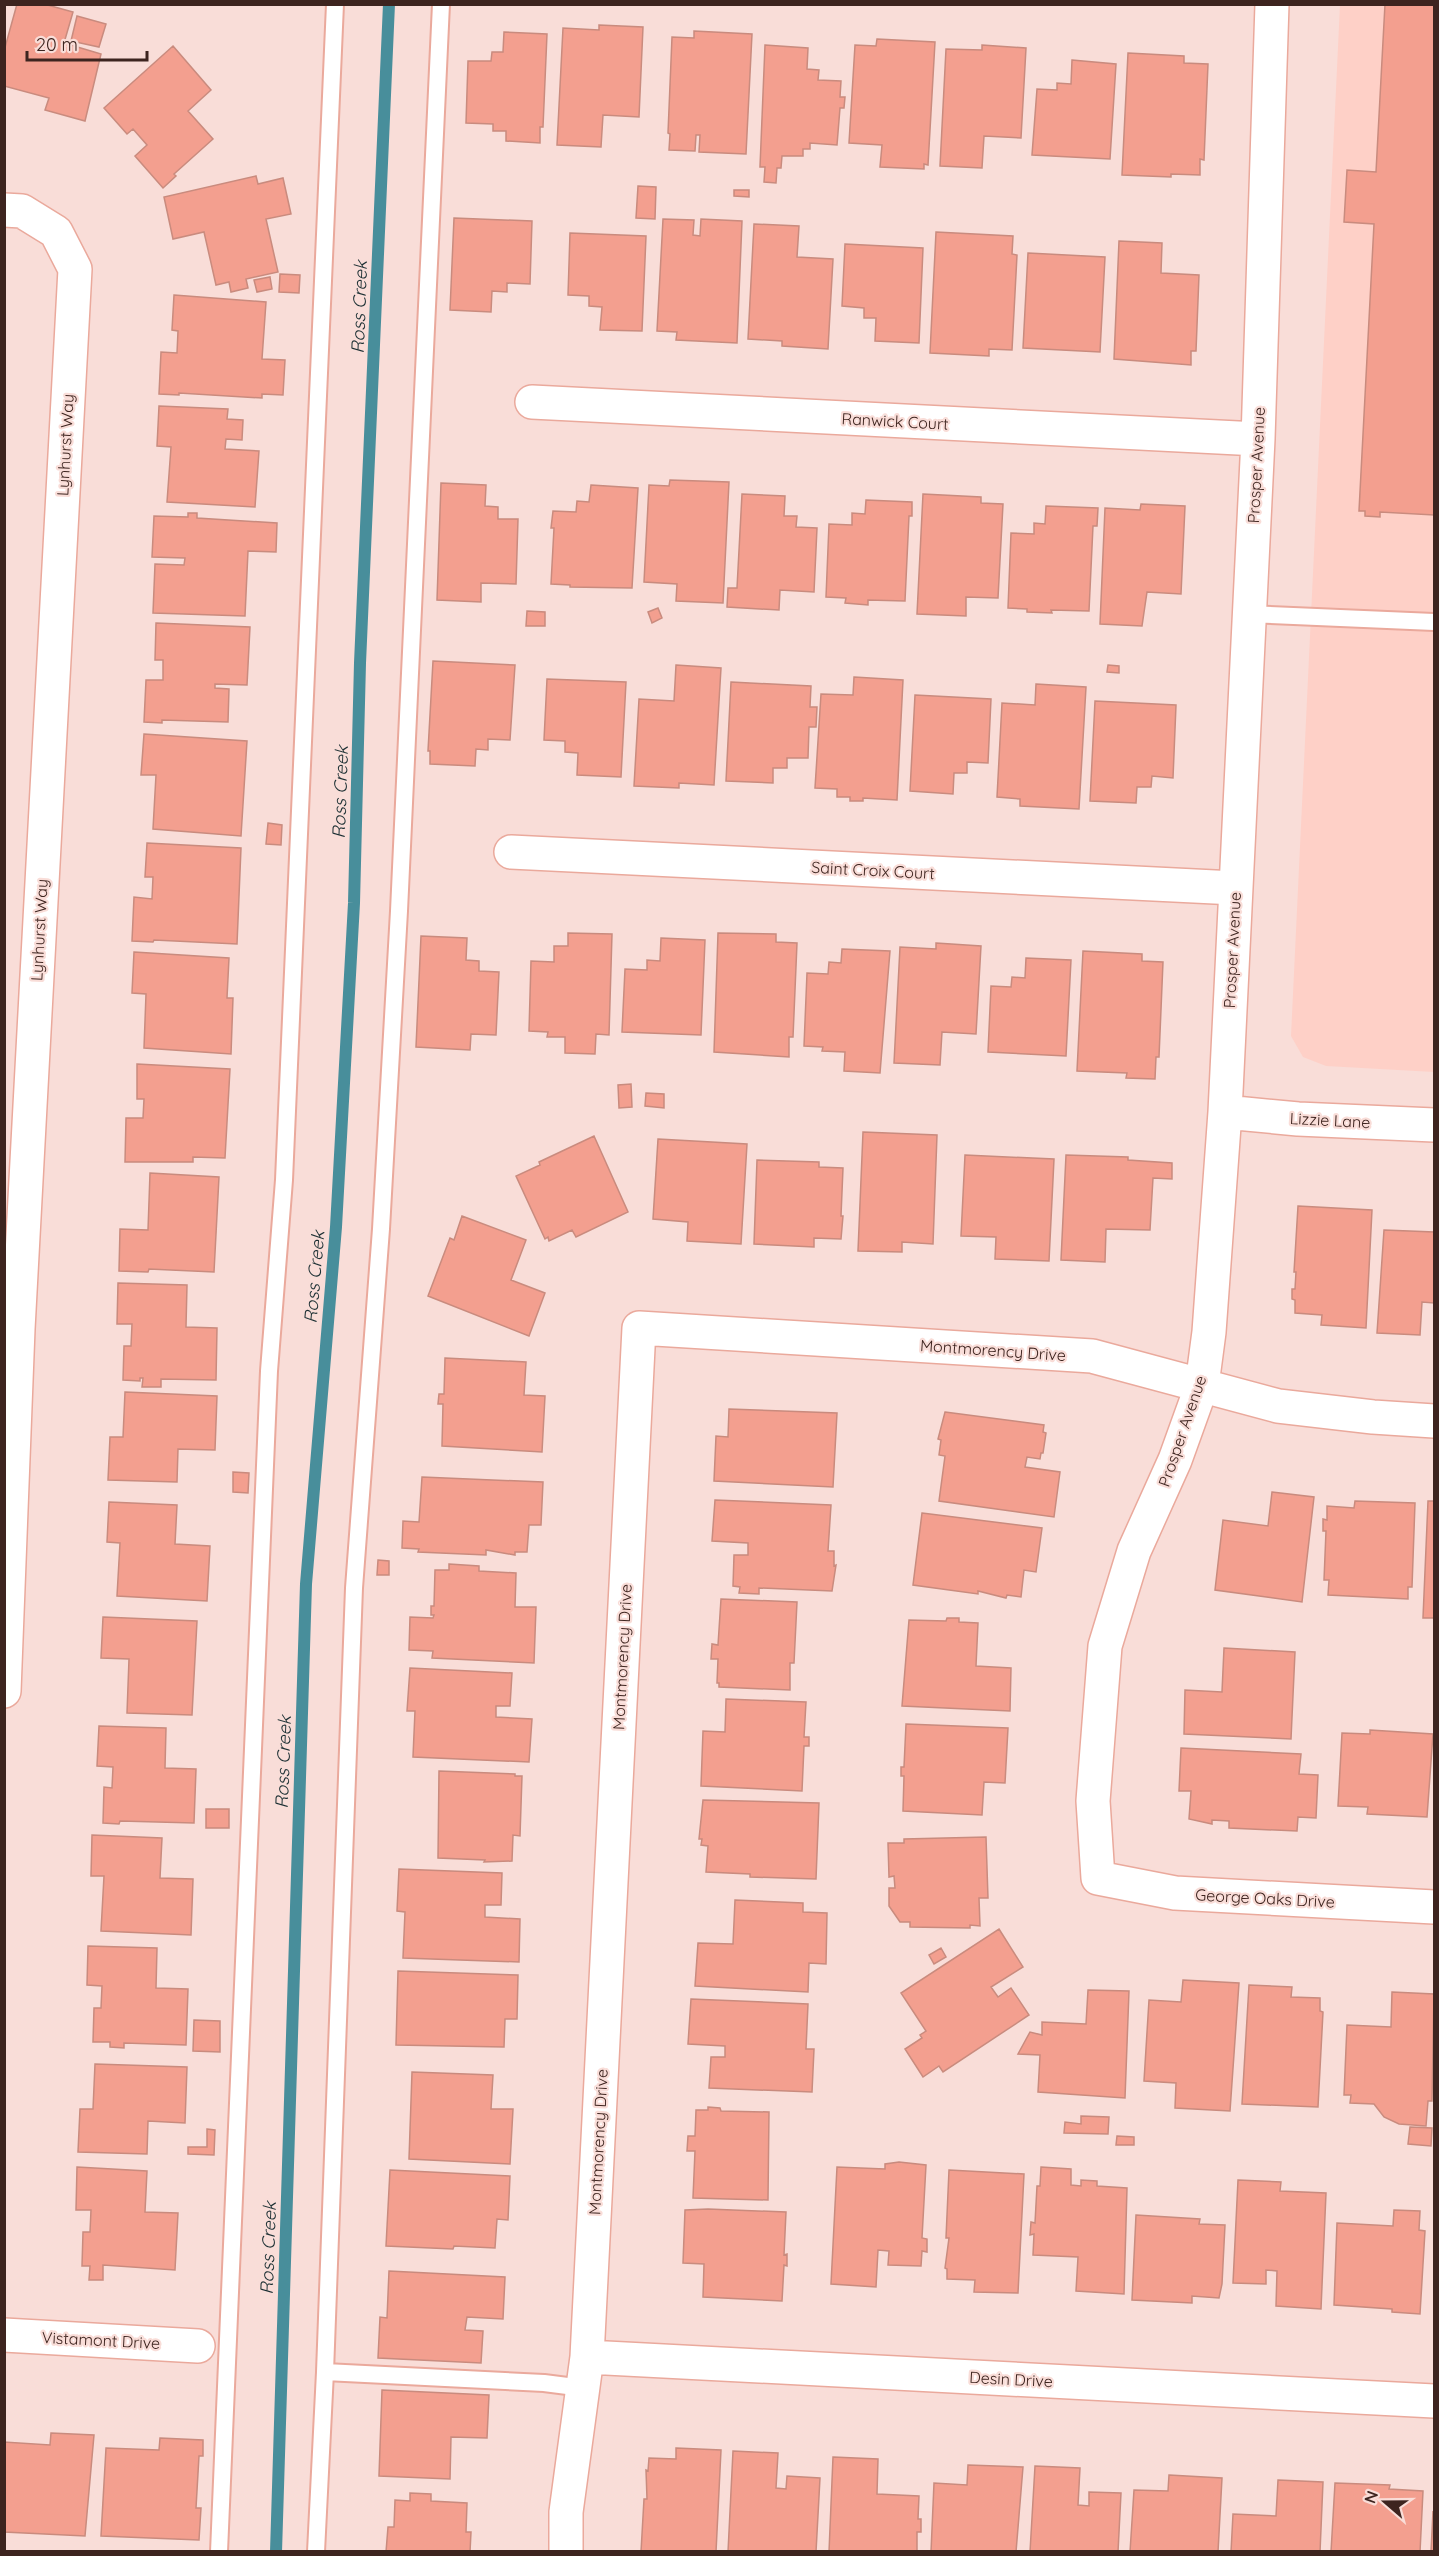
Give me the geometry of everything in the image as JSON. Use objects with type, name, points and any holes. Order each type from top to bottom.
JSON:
[{"type":"street","name":"Prosper Avenue","points":[[1098,1878],[1093,1801],[1105,1646],[1134,1551],[1175,1461],[1202,1385],[1214,1275],[1225,1112],[1258,440],[1272,4]]},
{"type":"street","name":"Lynhurst Way","points":[[4,210],[22,211],[56,232],[75,269],[11,1328],[4,1691]]},
{"type":"street","name":"Ranwick Court","points":[[531,402],[1258,440]]},
{"type":"street","name":"Saint Croix Court","points":[[510,852],[1235,888]]},
{"type":"street","name":"Lizzie Lane","points":[[1225,1112],[1298,1119],[1434,1125]]},
{"type":"street","name":"Montmorency Drive","points":[[566,2552],[566,2512],[585,2373],[639,1328],[1092,1356],[1202,1385]]},
{"type":"street","points":[[1202,1385],[1278,1406],[1373,1417],[1434,1421]]},
{"type":"street","name":"George Oaks Drive","points":[[1098,1878],[1175,1893],[1434,1907]]},
{"type":"street","name":"Vistamont Drive","points":[[4,2334],[198,2346]]},
{"type":"street","name":"Desin Drive","points":[[585,2373],[1434,2401]]},
{"type":"lane","points":[[219,2552],[269,1371],[284,1180],[336,4]]},
{"type":"lane","points":[[316,2552],[325,2372],[354,1588],[381,1240],[441,4]]},
{"type":"lane","points":[[1248,614],[1434,622]]},
{"type":"lane","points":[[325,2372],[544,2383],[585,2373]]},
{"type":"shaded area","points":[[1340,5],[1434,5],[1434,1072],[1326,1066],[1303,1057],[1291,1036]]},
{"type":"building","points":[[17,4],[44,4],[73,12],[64,43],[101,54],[85,121],[45,110],[49,98],[4,86],[4,51]]},
{"type":"building","points":[[1385,4],[1434,4],[1434,515],[1380,512],[1380,517],[1365,516],[1365,511],[1359,511],[1374,224],[1344,222],[1347,170],[1376,172]]},
{"type":"building","points":[[77,16],[106,24],[99,47],[71,41]]},
{"type":"building","points":[[599,25],[643,27],[639,117],[603,115],[601,147],[557,145],[563,28],[599,30]]},
{"type":"building","points":[[694,31],[752,34],[746,154],[699,152],[700,135],[696,135],[695,151],[669,150],[672,37],[694,38]]},
{"type":"building","points":[[504,32],[547,34],[543,127],[540,127],[540,143],[506,141],[506,131],[493,131],[493,124],[466,123],[468,61],[491,61],[492,52],[503,52]]},
{"type":"building","points":[[877,39],[935,42],[928,165],[924,164],[924,169],[880,167],[882,145],[849,143],[855,45],[876,46]]},
{"type":"building","points":[[765,45],[808,48],[807,69],[819,70],[818,80],[841,81],[840,97],[845,97],[844,108],[840,108],[837,145],[810,143],[810,149],[803,149],[803,156],[782,156],[781,168],[777,168],[776,183],[764,182],[765,167],[760,167]]},
{"type":"building","points":[[982,45],[1026,48],[1021,138],[984,136],[982,168],[940,166],[946,49],[982,50]]},
{"type":"building","points":[[173,46],[211,90],[188,111],[213,139],[174,174],[176,176],[163,188],[135,156],[147,145],[133,129],[127,134],[104,108]]},
{"type":"building","points":[[1128,53],[1184,56],[1184,63],[1208,64],[1204,160],[1200,159],[1200,175],[1171,174],[1171,177],[1122,175]]},
{"type":"building","points":[[1072,60],[1116,64],[1110,159],[1032,155],[1037,89],[1057,90],[1057,83],[1071,84]]},
{"type":"building","points":[[256,176],[258,184],[283,178],[291,214],[266,219],[278,272],[246,279],[248,288],[231,292],[229,282],[216,285],[204,232],[173,239],[164,197]]},
{"type":"building","points":[[638,186],[656,187],[655,219],[636,218]]},
{"type":"building","points":[[734,190],[749,190],[749,197],[734,196]]},
{"type":"building","points":[[454,218],[532,221],[530,284],[507,283],[507,292],[492,291],[491,312],[450,310]]},
{"type":"building","points":[[663,219],[694,220],[693,235],[700,236],[701,219],[742,221],[737,343],[676,340],[677,332],[657,331]]},
{"type":"building","points":[[754,224],[799,226],[797,257],[833,259],[828,349],[782,346],[782,341],[748,339]]},
{"type":"building","points":[[936,232],[1013,236],[1012,254],[1017,255],[1012,350],[989,349],[989,356],[930,353]]},
{"type":"building","points":[[570,233],[646,236],[642,331],[600,330],[602,307],[589,306],[589,296],[568,295]]},
{"type":"building","points":[[1119,241],[1162,243],[1161,273],[1199,275],[1196,351],[1191,351],[1191,365],[1114,359]]},
{"type":"building","points":[[845,244],[923,248],[919,343],[875,341],[876,318],[864,318],[864,308],[842,306]]},
{"type":"building","points":[[1028,253],[1105,257],[1100,352],[1023,348]]},
{"type":"building","points":[[280,274],[300,275],[299,293],[279,292]]},
{"type":"building","points":[[270,277],[272,289],[257,292],[254,280]]},
{"type":"building","points":[[174,295],[266,302],[262,359],[285,360],[283,395],[262,394],[262,398],[159,394],[161,352],[177,353],[178,331],[172,330]]},
{"type":"building","points":[[159,406],[228,409],[227,419],[243,420],[242,440],[226,439],[225,449],[259,451],[255,507],[167,502],[171,447],[157,446]]},
{"type":"building","points":[[670,480],[729,482],[723,603],[676,601],[677,584],[644,582],[649,485],[669,486]]},
{"type":"building","points":[[441,483],[486,485],[485,506],[498,507],[498,519],[518,519],[516,584],[481,583],[481,602],[437,600]]},
{"type":"building","points":[[591,485],[638,488],[632,588],[570,587],[570,585],[551,584],[553,511],[576,512],[577,501],[589,502]]},
{"type":"building","points":[[742,494],[785,496],[784,516],[797,516],[796,527],[817,528],[814,592],[780,590],[779,610],[727,607],[728,588],[737,588]]},
{"type":"building","points":[[923,494],[981,497],[981,503],[1003,504],[998,598],[966,597],[966,616],[917,614]]},
{"type":"building","points":[[866,500],[912,502],[912,516],[909,516],[905,601],[868,600],[868,605],[845,603],[846,598],[826,597],[829,524],[852,525],[852,513],[865,514]]},
{"type":"building","points":[[1141,504],[1185,506],[1181,594],[1147,592],[1142,626],[1100,624],[1105,508],[1140,510]]},
{"type":"building","points":[[1046,506],[1098,508],[1097,526],[1093,526],[1089,611],[1051,610],[1052,613],[1027,612],[1027,609],[1008,608],[1011,533],[1034,534],[1034,523],[1045,524]]},
{"type":"building","points":[[188,513],[197,513],[197,518],[277,523],[276,552],[248,551],[245,616],[153,613],[155,564],[184,565],[185,558],[152,557],[154,516],[188,517]]},
{"type":"building","points":[[658,608],[662,618],[652,623],[648,612]]},
{"type":"building","points":[[527,611],[545,612],[545,626],[526,626]]},
{"type":"building","points":[[156,623],[250,627],[247,685],[215,684],[215,688],[229,689],[228,722],[162,720],[162,723],[144,722],[146,680],[163,680],[163,660],[155,660]]},
{"type":"building","points":[[433,661],[515,665],[510,740],[488,739],[488,750],[476,749],[475,766],[430,764],[430,751],[428,751]]},
{"type":"building","points":[[676,665],[721,668],[714,785],[679,783],[679,788],[634,786],[639,699],[674,701]]},
{"type":"building","points":[[1108,665],[1119,666],[1119,673],[1107,672]]},
{"type":"building","points":[[854,677],[903,680],[897,800],[863,798],[863,801],[850,801],[850,797],[837,797],[837,789],[815,788],[821,694],[853,695]]},
{"type":"building","points":[[547,679],[626,682],[621,777],[577,775],[578,753],[565,752],[565,741],[544,740]]},
{"type":"building","points":[[731,682],[811,686],[810,707],[817,707],[816,727],[809,727],[808,758],[787,758],[787,768],[773,768],[773,783],[726,781]]},
{"type":"building","points":[[1036,684],[1086,687],[1079,809],[1020,806],[1020,799],[997,797],[1002,703],[1035,705]]},
{"type":"building","points":[[915,695],[991,699],[988,763],[967,762],[967,773],[954,773],[953,794],[910,791]]},
{"type":"building","points":[[1095,701],[1176,705],[1173,778],[1152,776],[1151,787],[1137,787],[1136,803],[1090,801]]},
{"type":"building","points":[[144,734],[247,741],[241,836],[153,829],[156,775],[141,775]]},
{"type":"building","points":[[268,823],[282,825],[281,845],[266,844]]},
{"type":"building","points":[[147,843],[241,848],[237,944],[132,941],[134,897],[152,899],[153,877],[145,877]]},
{"type":"building","points":[[568,933],[612,934],[609,1035],[596,1034],[595,1054],[565,1053],[565,1037],[547,1037],[548,1032],[529,1031],[531,961],[554,962],[554,946],[568,946]]},
{"type":"building","points":[[718,933],[776,934],[776,942],[797,943],[793,1037],[789,1037],[789,1057],[714,1052]]},
{"type":"building","points":[[421,936],[467,938],[466,960],[479,961],[479,971],[499,972],[496,1035],[471,1034],[470,1050],[416,1047]]},
{"type":"building","points":[[661,938],[705,940],[701,1035],[622,1032],[625,969],[647,970],[647,960],[660,961]]},
{"type":"building","points":[[936,943],[981,946],[976,1034],[942,1032],[940,1065],[894,1063],[900,947],[936,949]]},
{"type":"building","points":[[842,949],[890,951],[880,1073],[844,1071],[845,1052],[822,1051],[823,1047],[804,1046],[807,973],[828,974],[829,962],[841,963]]},
{"type":"building","points":[[1083,951],[1142,954],[1142,961],[1163,962],[1159,1057],[1156,1057],[1155,1079],[1126,1078],[1127,1073],[1077,1071]]},
{"type":"building","points":[[134,952],[229,958],[227,998],[233,998],[231,1054],[144,1048],[146,994],[132,993]]},
{"type":"building","points":[[1026,958],[1071,960],[1066,1056],[988,1052],[991,986],[1011,987],[1012,977],[1025,978]]},
{"type":"building","points":[[137,1064],[230,1069],[225,1158],[193,1157],[193,1162],[125,1162],[126,1118],[143,1118],[144,1099],[137,1099]]},
{"type":"building","points":[[631,1084],[632,1107],[619,1108],[618,1085]]},
{"type":"building","points":[[646,1093],[664,1094],[664,1108],[645,1106]]},
{"type":"building","points":[[863,1132],[937,1135],[933,1244],[902,1242],[902,1252],[858,1251]]},
{"type":"building","points":[[594,1136],[628,1212],[576,1237],[572,1230],[549,1241],[548,1237],[545,1239],[516,1176],[540,1165],[539,1162]]},
{"type":"building","points":[[658,1139],[747,1144],[741,1244],[687,1241],[688,1222],[653,1219]]},
{"type":"building","points":[[965,1155],[1054,1159],[1049,1261],[995,1259],[996,1237],[961,1236]]},
{"type":"building","points":[[1066,1155],[1128,1157],[1128,1160],[1172,1163],[1172,1179],[1153,1178],[1150,1230],[1106,1229],[1105,1262],[1061,1260]]},
{"type":"building","points":[[757,1160],[819,1162],[819,1167],[843,1168],[841,1239],[814,1238],[814,1247],[754,1244]]},
{"type":"building","points":[[150,1173],[219,1177],[214,1272],[149,1269],[148,1272],[119,1271],[120,1229],[148,1230]]},
{"type":"building","points":[[1298,1206],[1372,1210],[1366,1328],[1321,1325],[1322,1315],[1295,1313],[1292,1289],[1295,1289]]},
{"type":"building","points":[[462,1216],[526,1240],[511,1280],[545,1293],[529,1336],[428,1296],[450,1238],[454,1240]]},
{"type":"building","points":[[1384,1230],[1434,1232],[1434,1303],[1422,1302],[1420,1335],[1377,1333]]},
{"type":"building","points":[[118,1283],[187,1285],[186,1327],[217,1328],[216,1380],[161,1379],[161,1387],[142,1387],[143,1378],[140,1378],[140,1381],[123,1380],[124,1346],[131,1346],[132,1324],[117,1324]]},
{"type":"building","points":[[445,1358],[526,1362],[524,1395],[545,1396],[542,1452],[442,1446],[443,1404],[438,1404],[439,1394],[444,1394]]},
{"type":"building","points":[[125,1392],[217,1396],[215,1450],[178,1449],[177,1482],[108,1480],[110,1437],[123,1437]]},
{"type":"building","points":[[729,1409],[837,1413],[833,1487],[714,1481],[716,1436],[728,1437]]},
{"type":"building","points":[[945,1412],[1044,1425],[1043,1432],[1046,1433],[1043,1453],[1040,1459],[1027,1457],[1025,1467],[1060,1472],[1054,1517],[939,1501],[945,1456],[939,1455],[941,1440],[938,1439]]},
{"type":"building","points":[[233,1472],[249,1473],[248,1493],[233,1492]]},
{"type":"building","points":[[422,1477],[543,1482],[541,1525],[529,1525],[527,1552],[515,1552],[515,1555],[486,1550],[486,1555],[418,1552],[419,1549],[402,1548],[403,1521],[419,1522]]},
{"type":"building","points":[[1272,1492],[1314,1497],[1302,1602],[1215,1590],[1223,1520],[1268,1526]]},
{"type":"building","points":[[715,1500],[831,1505],[828,1551],[834,1551],[834,1566],[836,1565],[832,1591],[759,1588],[759,1594],[739,1593],[740,1587],[733,1586],[734,1555],[748,1555],[748,1543],[712,1541]]},
{"type":"building","points":[[1355,1501],[1415,1503],[1412,1587],[1408,1587],[1408,1599],[1328,1595],[1329,1580],[1324,1580],[1326,1531],[1323,1531],[1323,1519],[1327,1520],[1327,1506],[1354,1508]]},
{"type":"building","points":[[1428,1501],[1434,1501],[1434,1618],[1423,1618]]},
{"type":"building","points":[[109,1502],[177,1505],[175,1544],[210,1546],[207,1601],[117,1596],[120,1543],[107,1542]]},
{"type":"building","points":[[922,1513],[1042,1528],[1036,1572],[1024,1570],[1021,1597],[1007,1595],[1006,1598],[978,1591],[978,1594],[913,1585]]},
{"type":"building","points":[[378,1560],[389,1561],[389,1575],[377,1575]]},
{"type":"building","points":[[449,1564],[479,1566],[479,1571],[516,1573],[515,1607],[536,1607],[534,1663],[432,1658],[433,1651],[409,1650],[410,1617],[433,1618],[431,1606],[434,1606],[435,1570],[449,1570]]},
{"type":"building","points":[[721,1599],[797,1602],[794,1663],[790,1663],[790,1690],[719,1687],[717,1683],[718,1659],[711,1659],[712,1644],[718,1645]]},
{"type":"building","points":[[103,1617],[197,1621],[192,1715],[127,1713],[129,1659],[101,1658]]},
{"type":"building","points":[[947,1618],[959,1618],[959,1622],[978,1623],[976,1666],[1011,1668],[1010,1711],[902,1706],[909,1620],[946,1621]]},
{"type":"building","points":[[1224,1648],[1295,1652],[1291,1739],[1184,1734],[1185,1690],[1222,1692]]},
{"type":"building","points":[[410,1668],[512,1673],[510,1706],[496,1706],[496,1717],[532,1719],[529,1762],[413,1757],[415,1711],[407,1711]]},
{"type":"building","points":[[726,1699],[806,1702],[804,1737],[809,1737],[809,1746],[804,1746],[802,1791],[701,1786],[703,1731],[725,1732]]},
{"type":"building","points":[[906,1724],[1008,1728],[1005,1783],[984,1782],[982,1815],[903,1811],[904,1776],[901,1776],[901,1767],[904,1767]]},
{"type":"building","points":[[99,1726],[166,1728],[165,1768],[196,1769],[194,1823],[120,1821],[119,1824],[103,1823],[104,1787],[112,1788],[113,1767],[97,1766]]},
{"type":"building","points":[[1370,1730],[1433,1734],[1427,1817],[1367,1814],[1368,1807],[1338,1806],[1342,1733],[1370,1734]]},
{"type":"building","points":[[1181,1748],[1301,1754],[1299,1774],[1318,1775],[1316,1818],[1298,1817],[1297,1831],[1229,1828],[1229,1821],[1212,1820],[1212,1824],[1189,1819],[1191,1791],[1179,1791]]},
{"type":"building","points":[[439,1771],[522,1776],[520,1836],[513,1835],[512,1861],[484,1862],[485,1860],[438,1858]]},
{"type":"building","points":[[703,1800],[819,1803],[816,1879],[750,1877],[750,1874],[706,1872],[708,1846],[701,1845],[702,1839],[699,1839]]},
{"type":"building","points":[[206,1809],[229,1809],[229,1828],[206,1828]]},
{"type":"building","points":[[92,1835],[162,1838],[160,1878],[193,1879],[191,1935],[101,1931],[104,1876],[91,1876]]},
{"type":"building","points":[[986,1837],[988,1898],[979,1898],[980,1926],[970,1925],[970,1928],[910,1927],[910,1922],[900,1922],[889,1906],[889,1888],[895,1888],[894,1876],[889,1877],[888,1843],[904,1843],[904,1839]]},
{"type":"building","points":[[399,1869],[502,1873],[501,1905],[485,1905],[485,1917],[520,1919],[519,1962],[403,1958],[405,1912],[397,1911]]},
{"type":"building","points":[[735,1900],[803,1903],[803,1912],[827,1913],[826,1964],[809,1963],[808,1992],[695,1986],[698,1943],[733,1944]]},
{"type":"building","points":[[999,1929],[1023,1967],[991,1987],[998,1997],[1011,1988],[1029,2015],[943,2072],[939,2066],[923,2077],[905,2049],[922,2038],[920,2035],[926,2031],[901,1993]]},
{"type":"building","points":[[88,1946],[157,1948],[156,1988],[188,1989],[186,2045],[124,2043],[124,2048],[110,2047],[110,2042],[93,2042],[94,2008],[101,2008],[102,1986],[87,1985]]},
{"type":"building","points":[[941,1948],[946,1957],[934,1964],[929,1955]]},
{"type":"building","points":[[398,1971],[518,1975],[517,2019],[505,2019],[504,2047],[396,2045]]},
{"type":"building","points":[[1183,1980],[1239,1983],[1230,2111],[1175,2108],[1176,2083],[1144,2081],[1149,2000],[1181,2002]]},
{"type":"building","points":[[1249,1985],[1292,1987],[1291,1997],[1320,1998],[1320,2011],[1323,2012],[1318,2107],[1242,2104]]},
{"type":"building","points":[[1088,1990],[1129,1991],[1125,2098],[1038,2092],[1040,2055],[1018,2054],[1030,2032],[1042,2035],[1042,2022],[1086,2024]]},
{"type":"building","points":[[1392,1992],[1434,1994],[1432,2101],[1428,2101],[1426,2126],[1399,2124],[1384,2117],[1374,2104],[1350,2103],[1351,2095],[1344,2095],[1347,2025],[1391,2027]]},
{"type":"building","points":[[691,1999],[808,2004],[806,2049],[814,2049],[812,2092],[709,2088],[711,2057],[725,2057],[725,2046],[688,2044]]},
{"type":"building","points":[[194,2020],[220,2021],[220,2052],[193,2051]]},
{"type":"building","points":[[95,2064],[187,2067],[185,2123],[148,2121],[147,2154],[78,2152],[80,2109],[93,2109]]},
{"type":"building","points":[[412,2072],[493,2075],[491,2109],[513,2109],[510,2164],[409,2159]]},
{"type":"building","points":[[708,2107],[720,2108],[721,2111],[769,2112],[768,2200],[693,2198],[695,2151],[687,2151],[688,2136],[695,2136],[696,2110],[708,2110]]},
{"type":"building","points":[[1081,2116],[1109,2117],[1108,2134],[1064,2133],[1065,2122],[1081,2124]]},
{"type":"building","points":[[1410,2127],[1432,2128],[1431,2146],[1408,2144]]},
{"type":"building","points":[[207,2129],[215,2130],[214,2155],[188,2154],[188,2147],[207,2147]]},
{"type":"building","points":[[1117,2136],[1134,2137],[1134,2145],[1116,2145]]},
{"type":"building","points":[[899,2162],[926,2165],[922,2238],[927,2239],[927,2252],[922,2251],[921,2266],[888,2265],[889,2251],[878,2250],[876,2287],[831,2284],[837,2167],[885,2169],[885,2164]]},
{"type":"building","points":[[77,2167],[147,2171],[145,2212],[178,2213],[175,2270],[103,2265],[103,2280],[89,2280],[90,2266],[82,2266],[83,2232],[90,2232],[91,2210],[76,2210]]},
{"type":"building","points":[[1041,2167],[1071,2169],[1071,2185],[1081,2186],[1081,2180],[1097,2181],[1097,2186],[1127,2188],[1124,2294],[1076,2291],[1078,2257],[1033,2255],[1034,2234],[1030,2235],[1031,2222],[1035,2223],[1037,2186],[1040,2186]]},
{"type":"building","points":[[390,2170],[510,2176],[508,2220],[497,2219],[495,2248],[386,2246]]},
{"type":"building","points":[[949,2170],[1024,2174],[1018,2293],[974,2292],[975,2280],[947,2279],[945,2268],[949,2238],[946,2238]]},
{"type":"building","points":[[1238,2180],[1281,2182],[1280,2191],[1326,2193],[1321,2309],[1276,2306],[1277,2271],[1266,2270],[1266,2284],[1233,2283]]},
{"type":"building","points":[[685,2210],[786,2212],[784,2255],[787,2254],[787,2266],[784,2265],[782,2301],[703,2297],[704,2264],[683,2263]]},
{"type":"building","points":[[1394,2210],[1420,2211],[1419,2230],[1425,2231],[1420,2314],[1392,2312],[1392,2309],[1334,2305],[1337,2223],[1393,2226]]},
{"type":"building","points":[[1136,2215],[1200,2219],[1199,2224],[1225,2225],[1222,2284],[1219,2298],[1192,2296],[1192,2303],[1132,2300]]},
{"type":"building","points":[[389,2271],[505,2277],[503,2319],[467,2317],[465,2330],[483,2331],[481,2363],[378,2358],[380,2317],[387,2318]]},
{"type":"building","points":[[382,2390],[489,2395],[487,2438],[451,2437],[450,2479],[379,2476]]},
{"type":"building","points":[[51,2433],[94,2435],[85,2536],[4,2532],[4,2442],[50,2445]]},
{"type":"building","points":[[160,2438],[203,2440],[203,2456],[199,2456],[196,2508],[201,2508],[199,2540],[101,2536],[106,2448],[159,2450]]},
{"type":"building","points":[[676,2448],[721,2450],[716,2552],[641,2552],[644,2499],[647,2499],[646,2470],[648,2471],[649,2458],[676,2459]]},
{"type":"building","points":[[733,2451],[778,2453],[776,2488],[786,2489],[787,2476],[820,2478],[816,2552],[728,2552]]},
{"type":"building","points":[[833,2457],[878,2459],[877,2494],[919,2496],[918,2519],[921,2519],[921,2532],[917,2532],[917,2552],[829,2552]]},
{"type":"building","points":[[968,2465],[1023,2467],[1016,2552],[931,2552],[934,2483],[967,2485]]},
{"type":"building","points":[[1035,2466],[1080,2468],[1078,2505],[1089,2506],[1089,2492],[1121,2493],[1118,2552],[1030,2552]]},
{"type":"building","points":[[1169,2475],[1222,2478],[1218,2552],[1130,2552],[1134,2490],[1168,2491]]},
{"type":"building","points":[[1278,2480],[1323,2482],[1320,2552],[1231,2552],[1233,2514],[1276,2516]]},
{"type":"building","points":[[1335,2483],[1390,2485],[1389,2489],[1423,2491],[1420,2552],[1331,2552]]},
{"type":"building","points":[[410,2493],[431,2494],[431,2501],[467,2503],[466,2532],[471,2532],[470,2552],[386,2552],[388,2527],[394,2527],[395,2500],[410,2501]]},
{"type":"building","points":[[1433,2511],[1434,2552],[1431,2552]]},
{"type":"waterway","name":"Ross Creek","points":[[276,2552],[306,1584],[336,1227],[354,903],[360,663],[389,4]]}]
